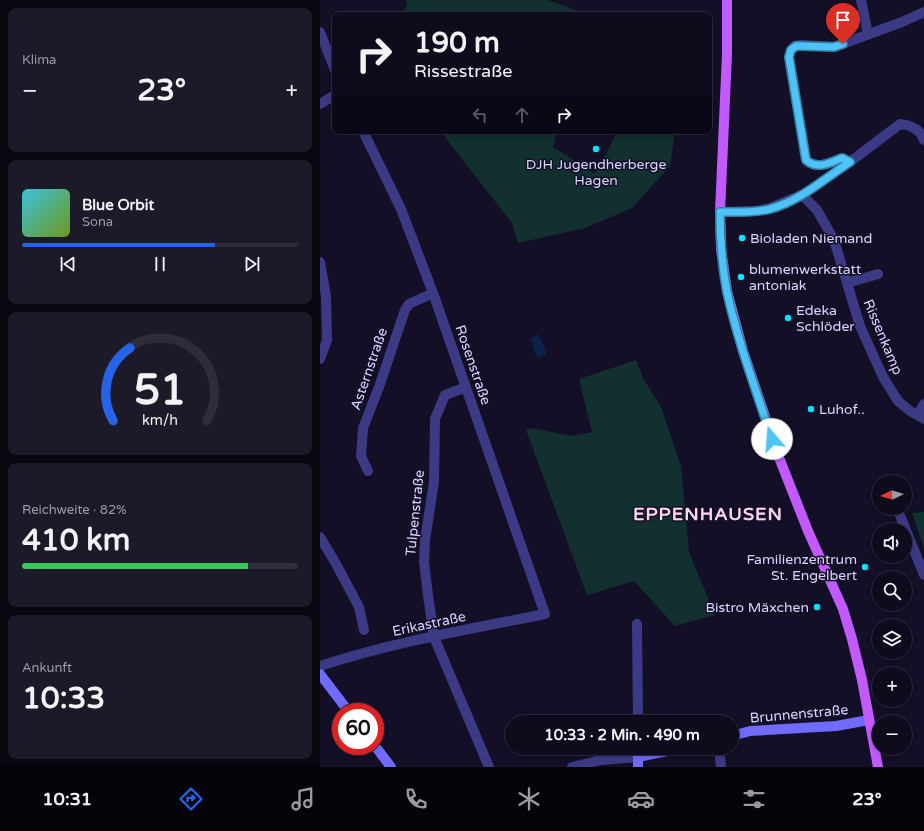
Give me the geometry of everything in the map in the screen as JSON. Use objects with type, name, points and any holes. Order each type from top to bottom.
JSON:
[{"type":"main road","points":[[727,0],[727,54],[720,212],[724,272],[731,309],[780,461],[808,531],[843,609],[858,660],[878,767]]},
{"type":"street","points":[[861,0],[868,34]]},
{"type":"street","points":[[850,162],[842,158],[820,165],[812,165],[806,160],[789,57],[791,50],[796,46],[834,47],[902,22],[924,12]]},
{"type":"street","points":[[320,32],[332,62]]},
{"type":"street","points":[[320,104],[332,96]]},
{"type":"street","points":[[720,212],[758,211],[770,208],[802,195],[850,162],[900,124],[909,125],[921,133],[924,140]]},
{"type":"street","name":"Rosenstraße","points":[[364,134],[401,209],[433,293],[545,614]]},
{"type":"street","name":"Rissenkamp","points":[[802,195],[817,210],[834,240],[860,326],[883,377],[898,401],[921,417],[924,404]]},
{"type":"street","points":[[320,262],[326,296],[327,340],[320,359]]},
{"type":"street","points":[[847,283],[878,274]]},
{"type":"street","name":"Asternstraße","points":[[368,470],[361,456],[363,428],[379,387],[405,310],[409,304],[433,293]]},
{"type":"street","name":"Tulpenstraße","points":[[466,387],[445,395],[435,419],[434,482],[426,529],[424,562],[434,637],[489,767]]},
{"type":"street","points":[[900,515],[924,575]]},
{"type":"street","points":[[320,537],[359,607],[364,630]]},
{"type":"street","name":"Erikastraße","points":[[320,666],[359,654],[545,614]]},
{"type":"street","points":[[638,624],[638,715]]},
{"type":"street","points":[[320,674],[342,703]]},
{"type":"street","name":"Brunnenstraße","points":[[739,734],[750,731],[836,726],[869,720]]},
{"type":"street","points":[[382,755],[391,767]]},
{"type":"street","points":[[720,755],[721,767]]},
{"type":"street","points":[[572,767],[601,760],[638,757]]},
{"type":"green space","points":[[406,0],[548,0],[581,12],[402,12],[407,5]]},
{"type":"green space","points":[[442,134],[556,134],[553,147],[595,174],[616,134],[675,134],[670,166],[632,208],[585,228],[518,243],[512,223]]},
{"type":"green space","points":[[636,360],[644,380],[661,407],[681,466],[689,552],[715,615],[675,626],[634,581],[587,595],[526,430],[532,428],[571,436],[592,432],[579,379]]},
{"type":"green space","points":[[924,512],[924,548],[912,513]]},
{"type":"water","points":[[538,335],[546,350],[546,356],[542,355],[538,359],[531,338]]},
{"type":"place","name":"DJH Jugendherberge Hagen","points":[[596,149]]},
{"type":"place","name":"Bioladen Niemand","points":[[742,238]]},
{"type":"place","name":"blumenwerkstatt antoniak","points":[[741,277]]},
{"type":"place","name":"Edeka Schlöder","points":[[788,318]]},
{"type":"place","name":"Luhof..","points":[[811,409]]},
{"type":"place","name":"Familienzentrum St. Engelbert","points":[[865,567]]},
{"type":"place","name":"Bistro Mäxchen","points":[[817,607]]},
{"type":"district","name":"EPPENHAUSEN","points":[[708,514]]},
{"type":"route","points":[[772,439],[731,309],[721,248],[720,212],[758,211],[789,201],[802,195],[850,162],[842,158],[829,163],[812,165],[806,160],[789,57],[791,50],[796,46],[834,47],[843,44]]}]
